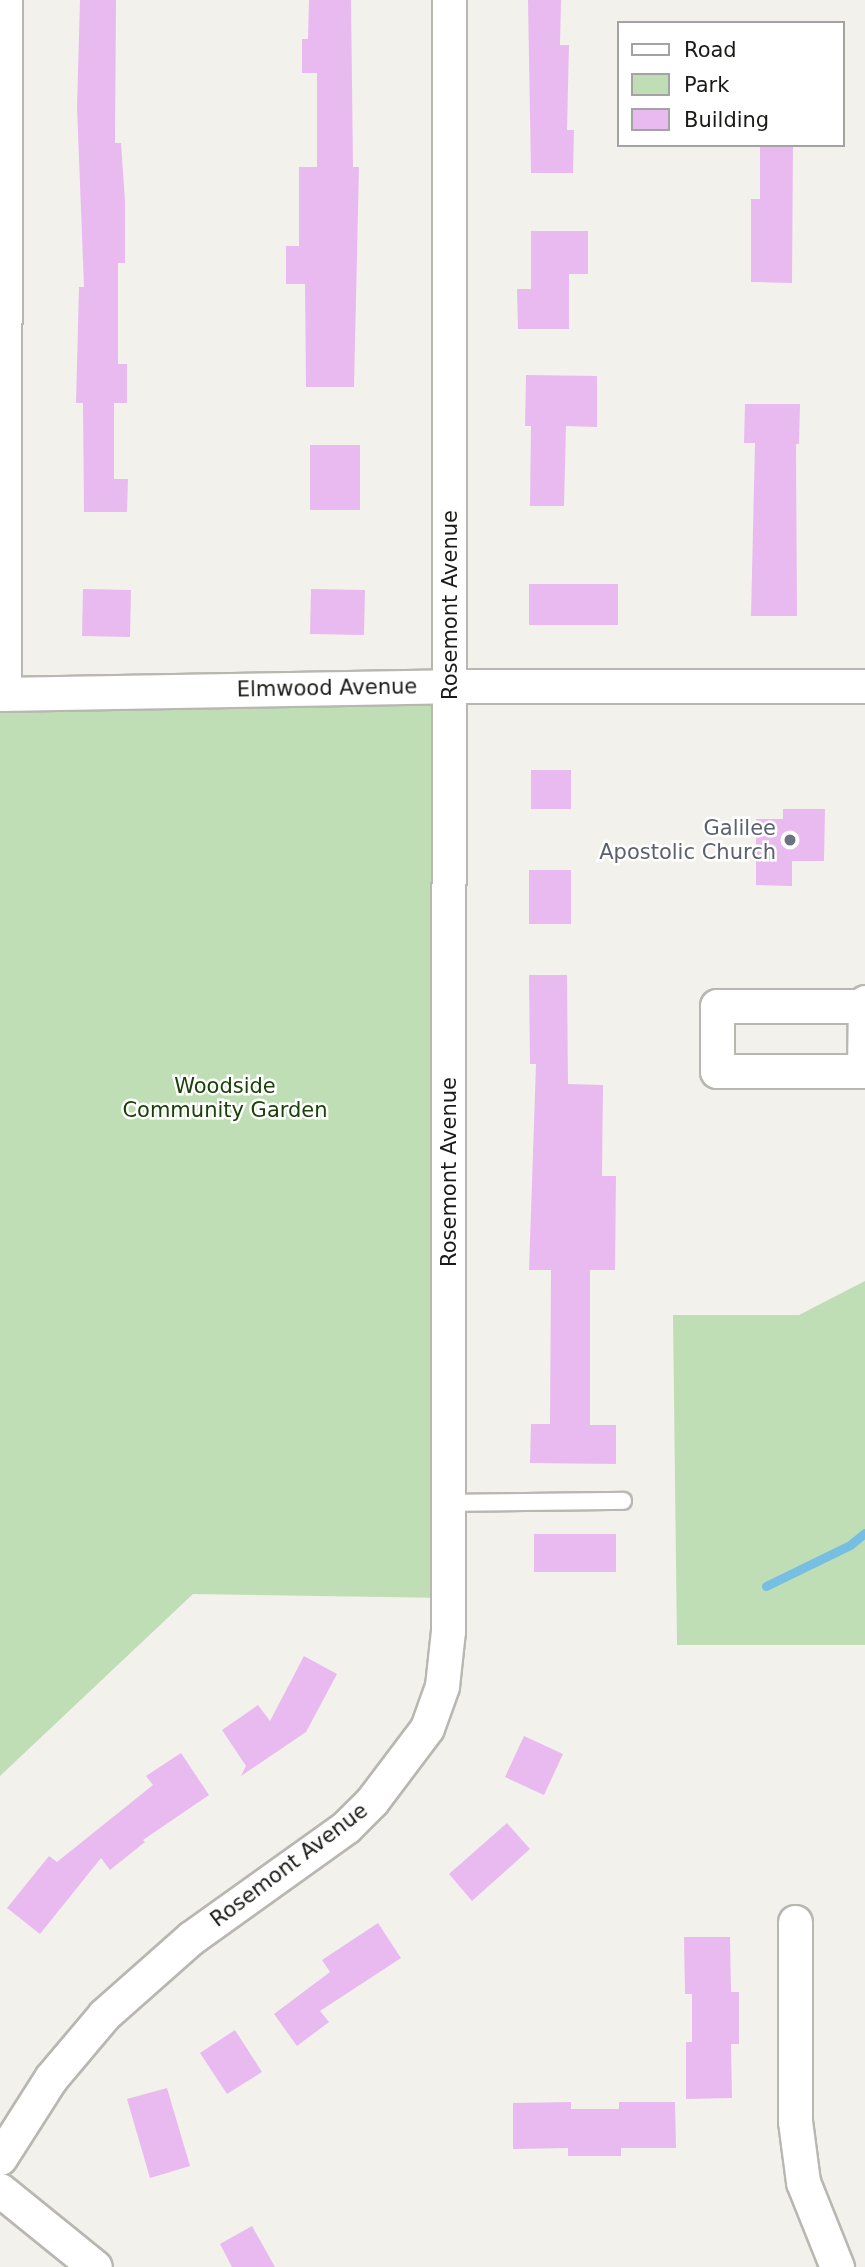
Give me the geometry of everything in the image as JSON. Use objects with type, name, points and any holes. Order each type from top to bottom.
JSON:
[{"type":"street","points":[[2,694],[5,0]]},
{"type":"street","name":"Rosemont Avenue","points":[[0,2158],[65,2060],[104,2015],[191,1938],[346,1827],[413,1752],[427,1728],[445,1665],[448,1503],[450,686],[449,0]]},
{"type":"street","name":"Elmwood Avenue","points":[[2,694],[450,686],[865,686]]},
{"type":"street","points":[[864,1004],[863,1071],[717,1071],[717,1006],[864,1004]]},
{"type":"street","points":[[795,1922],[795,2120],[803,2182],[837,2267]]},
{"type":"street","points":[[0,2190],[95,2267]]},
{"type":"lane","points":[[448,1503],[623,1501]]},
{"type":"green space","name":"Woodside Community Garden","points":[[450,686],[448,1598],[193,1594],[0,1776],[0,694]]},
{"type":"green space","points":[[865,1281],[865,1645],[677,1645],[673,1315],[799,1315]]},
{"type":"building","points":[[80,0],[116,0],[115,143],[121,143],[125,201],[125,263],[118,263],[118,364],[127,364],[127,403],[114,403],[114,479],[128,479],[127,512],[84,512],[83,403],[76,403],[79,287],[84,287],[77,107]]},
{"type":"building","points":[[309,0],[351,0],[353,167],[359,167],[354,387],[306,387],[305,284],[286,284],[286,246],[299,246],[299,167],[317,167],[317,73],[302,73],[302,39],[308,39]]},
{"type":"building","points":[[528,0],[561,0],[560,45],[569,45],[567,130],[574,130],[573,173],[531,173]]},
{"type":"building","points":[[760,147],[793,147],[792,283],[751,282],[751,199],[760,199]]},
{"type":"building","points":[[531,231],[588,231],[588,274],[569,274],[569,329],[518,329],[517,289],[531,289]]},
{"type":"building","points":[[526,375],[597,376],[597,427],[566,426],[564,506],[530,506],[531,426],[525,426]]},
{"type":"building","points":[[745,404],[800,404],[799,444],[796,444],[797,616],[751,616],[755,443],[744,443]]},
{"type":"building","points":[[310,445],[360,445],[360,510],[310,510]]},
{"type":"building","points":[[529,584],[618,584],[618,625],[529,625]]},
{"type":"building","points":[[83,589],[131,590],[130,637],[82,636]]},
{"type":"building","points":[[311,589],[365,590],[364,635],[310,634]]},
{"type":"building","points":[[531,770],[571,770],[571,809],[531,809]]},
{"type":"building","name":"Galilee Apostolic Church","points":[[783,809],[825,809],[824,861],[792,861],[792,886],[756,885],[756,819],[783,819]]},
{"type":"building","points":[[529,870],[571,870],[571,924],[529,924]]},
{"type":"building","points":[[529,975],[567,975],[568,1084],[603,1085],[602,1176],[616,1176],[615,1270],[590,1270],[590,1425],[616,1425],[616,1464],[530,1463],[531,1424],[550,1424],[551,1270],[529,1270],[536,1064],[530,1064]]},
{"type":"building","points":[[534,1534],[616,1534],[616,1572],[534,1572]]},
{"type":"building","points":[[304,1656],[337,1674],[306,1732],[241,1776],[246,1766],[222,1730],[258,1705],[270,1721]]},
{"type":"building","points":[[524,1736],[563,1754],[544,1795],[505,1777]]},
{"type":"building","points":[[181,1753],[209,1795],[143,1840],[145,1842],[110,1870],[101,1858],[40,1934],[7,1908],[49,1856],[57,1862],[153,1785],[146,1776]]},
{"type":"building","points":[[507,1823],[530,1849],[472,1901],[449,1874]]},
{"type":"building","points":[[378,1923],[401,1958],[320,2011],[329,2022],[297,2046],[274,2014],[330,1972],[322,1960]]},
{"type":"building","points":[[684,1937],[730,1937],[731,1992],[739,1992],[739,2044],[731,2044],[732,2098],[686,2099],[686,2042],[692,2042],[692,1994],[685,1994]]},
{"type":"building","points":[[235,2030],[262,2072],[227,2094],[200,2053]]},
{"type":"building","points":[[167,2088],[190,2166],[150,2178],[127,2099]]},
{"type":"building","points":[[571,2102],[571,2109],[619,2109],[619,2102],[675,2102],[676,2148],[621,2148],[621,2156],[568,2156],[568,2148],[513,2149],[513,2103]]},
{"type":"building","points":[[252,2226],[275,2267],[232,2267],[220,2244]]},
{"type":"waterway","points":[[766,1586],[850,1545],[865,1533]]},
{"type":"place","name":"Galilee Apostolic Church","points":[[790,840]]}]
